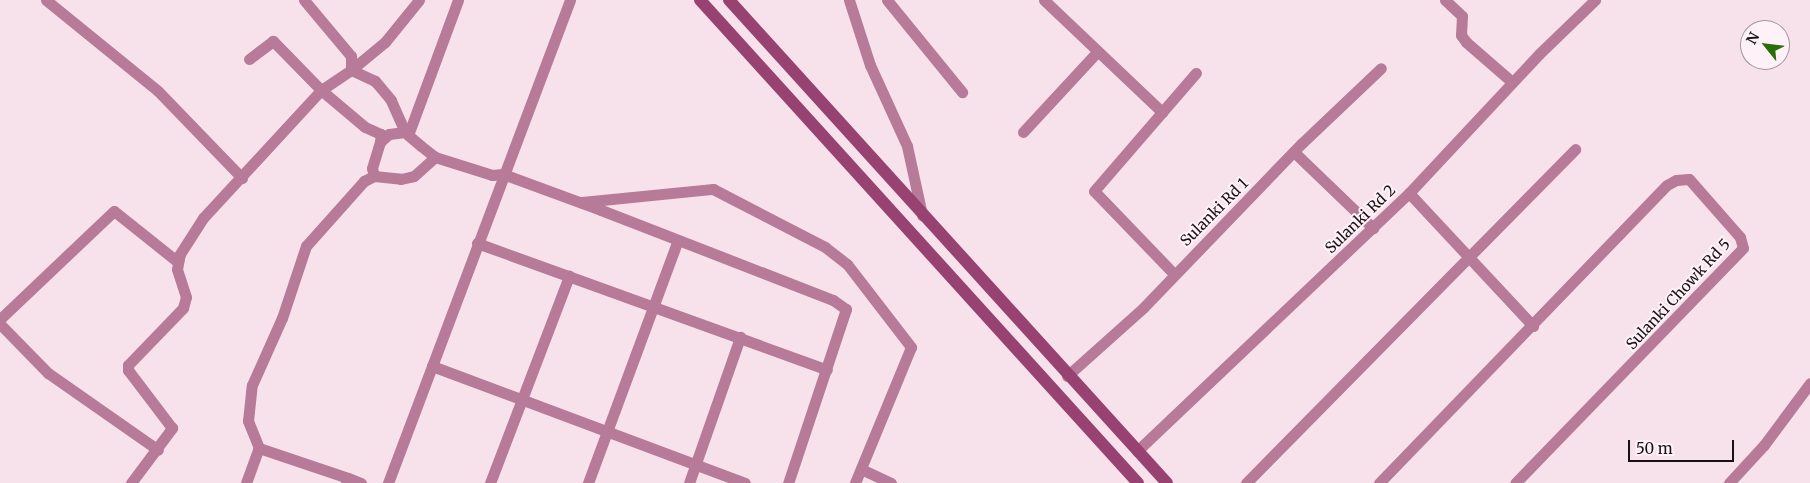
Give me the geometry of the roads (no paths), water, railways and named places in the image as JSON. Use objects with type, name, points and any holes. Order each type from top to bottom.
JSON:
[{"type":"main road","points":[[700,0],[1138,483]]},
{"type":"main road","points":[[729,0],[922,217],[1167,483]]},
{"type":"street","points":[[46,0],[158,91],[242,178]]},
{"type":"street","points":[[304,0],[345,45],[351,56],[351,70]]},
{"type":"street","points":[[178,262],[203,218],[242,178],[321,90],[351,70],[385,42],[419,0]]},
{"type":"street","points":[[406,134],[458,0]]},
{"type":"street","points":[[388,483],[570,0]]},
{"type":"street","points":[[849,0],[870,65],[907,146],[922,217]]},
{"type":"street","points":[[887,0],[962,92]]},
{"type":"street","points":[[1044,0],[1162,112]]},
{"type":"street","points":[[1445,0],[1462,16],[1461,35],[1466,42],[1512,82]]},
{"type":"street","name":"Sulanki Rd 2","points":[[1137,451],[1409,193],[1590,1]]},
{"type":"street","points":[[249,59],[273,41],[321,90],[365,127],[381,134],[372,168],[374,176]]},
{"type":"street","points":[[1023,132],[1098,51]]},
{"type":"street","name":"Sulanki Rd 1","points":[[1067,376],[1143,308],[1294,152],[1381,68]]},
{"type":"street","points":[[351,70],[375,81],[391,100],[406,134],[435,157],[492,175],[503,174],[579,202],[677,243],[833,300],[846,309],[788,483]]},
{"type":"street","points":[[1174,274],[1094,191],[1196,73]]},
{"type":"street","points":[[380,142],[389,134],[406,134]]},
{"type":"street","points":[[1246,483],[1415,314],[1468,256],[1575,149]]},
{"type":"street","points":[[1294,152],[1373,228]]},
{"type":"street","points":[[246,483],[258,448],[248,421],[248,401],[282,318],[296,267],[306,246],[364,180],[374,176],[401,179],[414,176],[435,157]]},
{"type":"street","name":"Sulanki Chowk Rd 5","points":[[1515,483],[1744,245],[1689,179],[1676,180],[1667,185],[1533,326]]},
{"type":"street","points":[[579,202],[713,189],[825,247],[847,264],[911,347],[855,483]]},
{"type":"street","points":[[1379,483],[1533,326],[1409,193]]},
{"type":"street","points":[[0,319],[114,211],[178,262],[186,297],[183,308],[128,365],[128,370],[171,422],[170,435],[130,483]]},
{"type":"street","points":[[477,243],[568,276],[655,304],[827,370]]},
{"type":"street","points":[[588,483],[677,243]]},
{"type":"street","points":[[490,483],[520,398],[568,276]]},
{"type":"street","points":[[0,324],[48,373],[158,450]]},
{"type":"street","points":[[689,483],[740,337]]},
{"type":"street","points":[[432,366],[745,483]]},
{"type":"street","points":[[1729,483],[1764,445],[1810,382]]},
{"type":"street","points":[[258,448],[347,480],[361,483]]},
{"type":"street","points":[[861,469],[891,483]]}]
